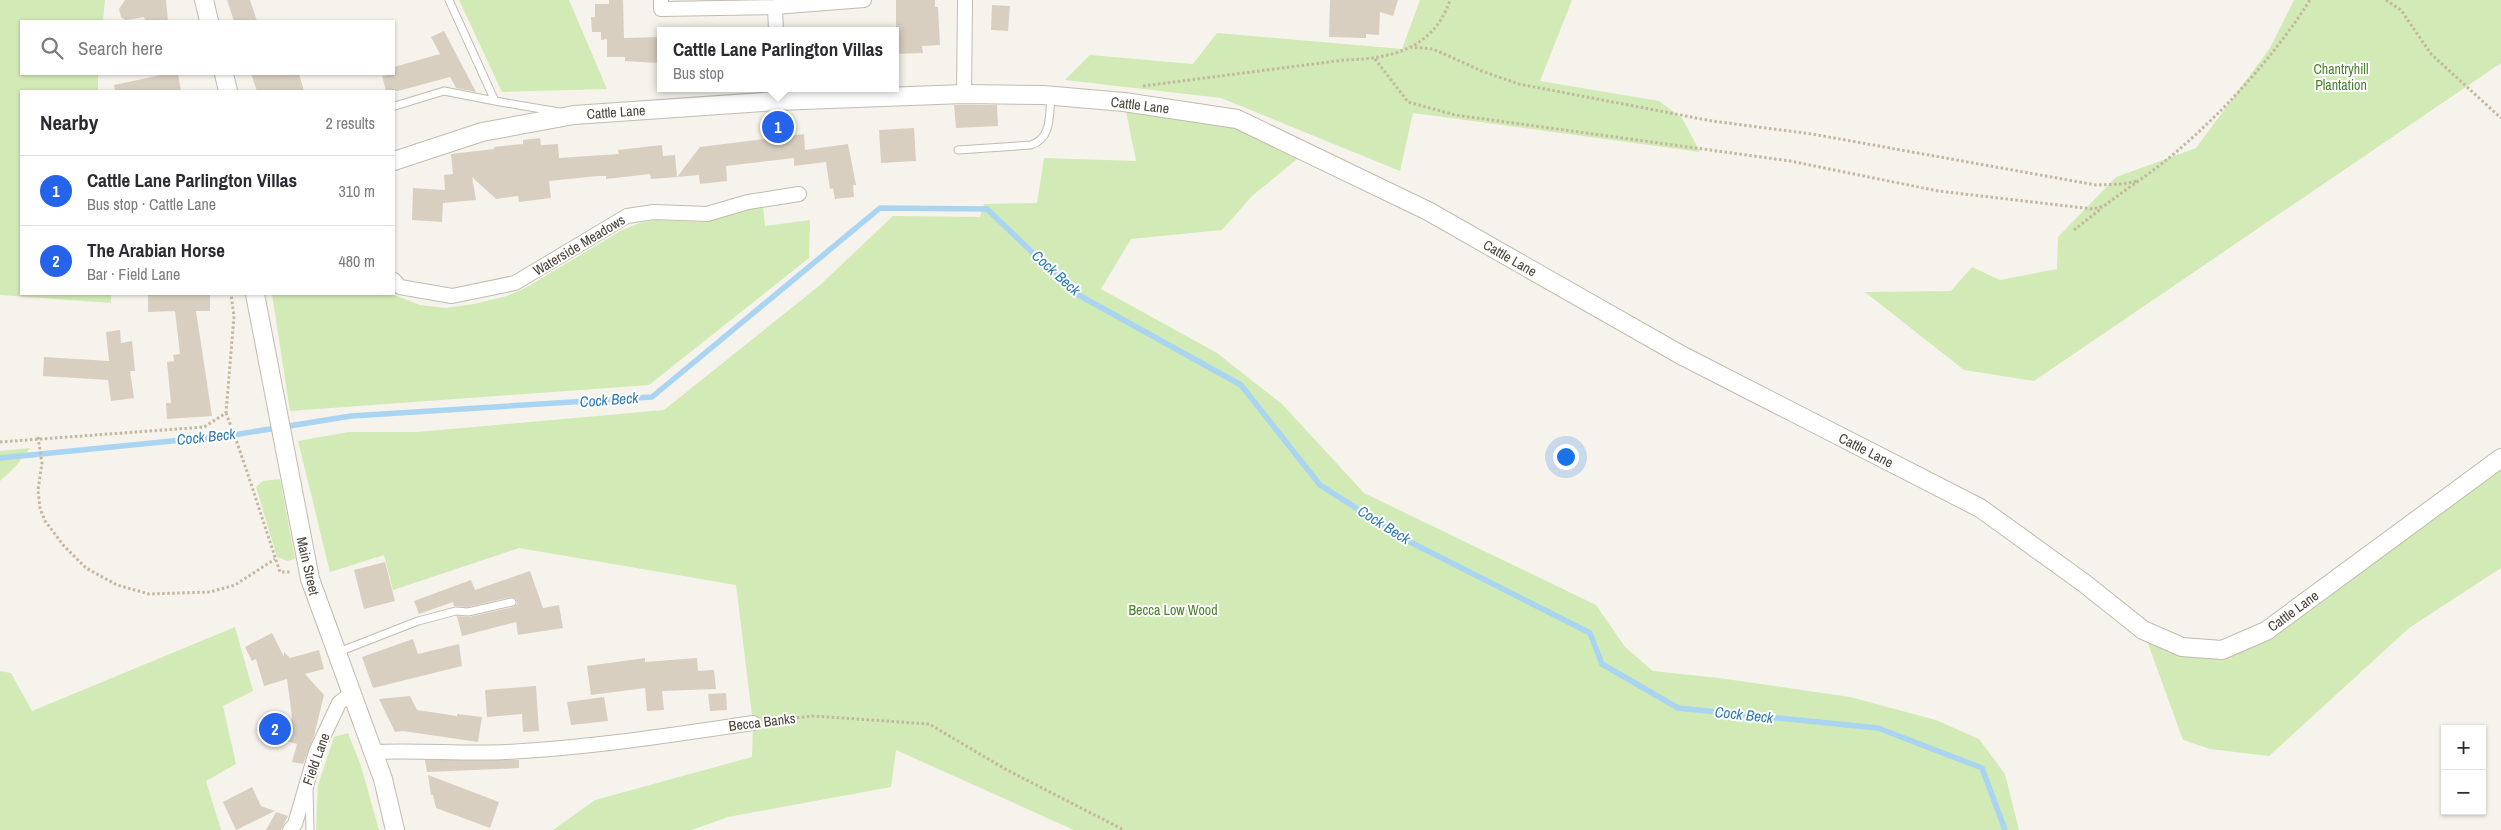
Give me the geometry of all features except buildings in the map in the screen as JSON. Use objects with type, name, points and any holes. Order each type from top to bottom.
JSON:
[{"type":"street","points":[[204,0],[209,20]]},
{"type":"street","points":[[661,0],[661,9],[775,7],[864,0]]},
{"type":"street","points":[[964,94],[965,0]]},
{"type":"street","points":[[775,7],[776,27]]},
{"type":"street","points":[[224,75],[228,90]]},
{"type":"street","name":"Cattle Lane","points":[[395,161],[482,132],[574,114],[777,95],[964,94],[1051,96],[1124,102],[1237,119],[1410,202],[1681,355],[1980,508],[2084,583],[2143,630],[2182,647],[2222,650],[2266,631],[2501,458]]},
{"type":"street","name":"Waterside Meadows","points":[[395,281],[400,288],[452,296],[515,283],[627,216],[654,212],[707,214],[748,202],[799,194]]},
{"type":"street","name":"Main Street","points":[[255,295],[268,371],[310,579],[374,752],[390,802],[395,830]]},
{"type":"street","name":"Field Lane","points":[[290,830],[294,824],[316,752],[339,703],[352,693]]},
{"type":"street","name":"Becca Banks","points":[[374,752],[424,750],[506,752],[586,745],[753,723]]},
{"type":"lane","points":[[449,0],[495,101]]},
{"type":"lane","points":[[395,106],[444,91],[574,114]]},
{"type":"lane","points":[[958,150],[1030,145],[1040,142],[1047,133],[1051,96]]},
{"type":"lane","points":[[336,653],[418,621],[456,611],[468,612],[512,602]]},
{"type":"lane","points":[[308,777],[310,830]]},
{"type":"path","points":[[1142,86],[1344,60],[1375,59],[1396,54],[1410,47],[1434,28],[1446,12],[1450,0]]},
{"type":"path","points":[[2074,230],[2183,147],[2218,112],[2290,32],[2310,0]]},
{"type":"path","points":[[2386,0],[2401,10],[2431,54],[2501,118]]},
{"type":"path","points":[[1410,47],[1433,49],[1484,72],[1519,84],[1712,121],[1812,134],[2096,185],[2123,184],[2141,180]]},
{"type":"path","points":[[1375,59],[1408,102],[1455,115],[1770,158],[1938,191],[2093,209],[2104,206]]},
{"type":"path","points":[[231,295],[234,316],[226,412],[244,459],[250,487],[280,572],[293,572],[310,579]]},
{"type":"path","points":[[0,442],[38,437],[204,427],[226,412]]},
{"type":"path","points":[[38,437],[41,472],[38,490],[40,508],[45,521],[64,546],[86,568],[117,585],[149,594],[210,592],[235,585],[275,559]]},
{"type":"path","name":"Becca Banks","points":[[753,723],[814,716],[929,724],[1007,770],[1124,830]]},
{"type":"green space","points":[[0,0],[105,0],[103,20],[20,20],[20,75],[98,75],[98,90],[20,90],[20,295],[111,295],[111,303],[0,295]]},
{"type":"green space","points":[[459,0],[569,0],[607,89],[502,92]]},
{"type":"green space","points":[[1420,0],[1572,0],[1540,81],[1659,101],[1682,118],[1700,152],[1413,113],[1400,171],[1221,98],[1065,80],[1090,55],[1193,64],[1217,33],[1402,49]]},
{"type":"green space","name":"Chantryhill Plantation","points":[[2294,0],[2501,0],[2501,63],[2034,381],[1964,370],[1865,292],[1951,291],[1972,267],[2000,280],[2057,269],[2058,237],[2116,177],[2196,148],[2270,48]]},
{"type":"green space","name":"Becca Low Wood","points":[[1124,102],[1237,119],[1306,152],[1252,196],[1222,230],[1131,239],[1101,289],[1217,353],[1282,404],[1364,493],[1596,605],[1625,647],[1653,671],[1719,678],[1850,697],[1936,720],[1979,739],[2005,774],[2019,830],[1074,830],[896,750],[891,787],[728,817],[692,830],[553,830],[595,800],[752,757],[753,723],[736,585],[519,548],[393,590],[384,555],[330,572],[298,441],[349,432],[417,432],[664,410],[819,286],[893,216],[980,217],[984,204],[1037,203],[1044,158],[1136,161]]},
{"type":"green space","points":[[763,206],[765,226],[810,220],[809,258],[649,385],[290,411],[272,295],[395,295],[420,305],[446,308],[474,304],[507,296],[527,287],[622,230],[640,223],[656,220],[700,222]]},
{"type":"green space","points":[[30,448],[16,466],[0,481],[0,451]]},
{"type":"green space","points":[[2501,458],[2501,568],[2409,628],[2269,756],[2210,749],[2183,740],[2143,630],[2222,650],[2266,631]]},
{"type":"green space","points":[[280,479],[295,559],[287,561],[277,557],[256,487],[263,481]]},
{"type":"green space","points":[[235,627],[253,691],[223,706],[236,764],[206,781],[221,830],[0,830],[0,671],[11,673],[32,711]]},
{"type":"green space","points":[[348,733],[361,766],[379,830],[316,830],[318,785],[334,737]]},
{"type":"waterway","name":"Cock Beck","points":[[0,458],[233,435],[351,416],[652,397],[880,208],[987,209],[1075,293],[1241,385],[1320,485],[1408,541],[1590,633],[1602,664],[1678,708],[1878,728],[1982,768],[2005,830]]},
{"type":"place","name":"Cattle Lane Parlington Villas","points":[[778,127]]},
{"type":"place","name":"The Arabian Horse","points":[[275,729]]}]
